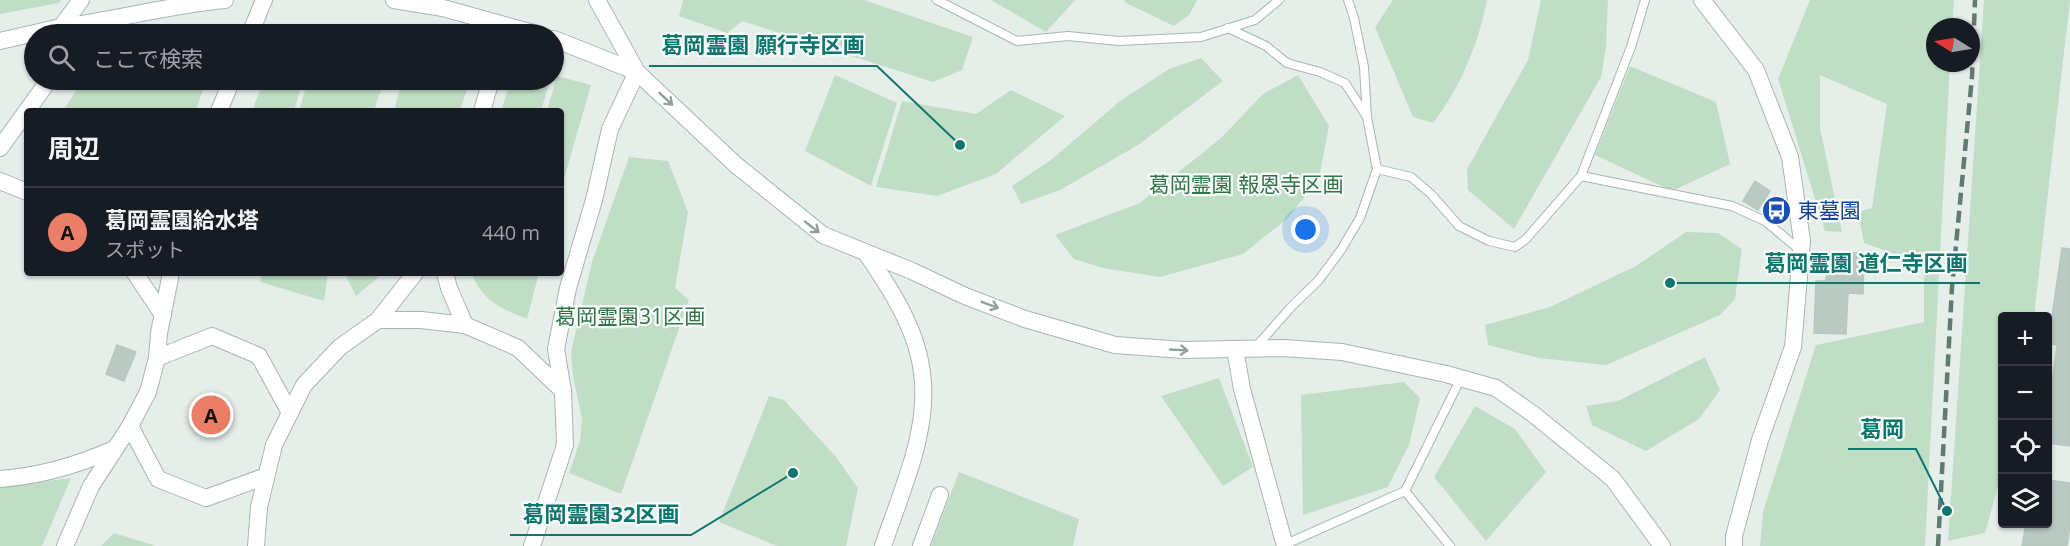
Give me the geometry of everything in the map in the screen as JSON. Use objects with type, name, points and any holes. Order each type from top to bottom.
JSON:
[{"type":"street","points":[[63,24],[81,0]]},
{"type":"street","points":[[109,24],[201,2],[225,0]]},
{"type":"street","points":[[254,24],[264,0]]},
{"type":"street","points":[[394,0],[443,8],[488,24]]},
{"type":"street","points":[[597,0],[637,72],[736,165],[823,235],[912,271],[965,296],[1025,318],[1115,345],[1183,350],[1283,348],[1342,352],[1496,388],[1533,414],[1613,479],[1662,546]]},
{"type":"street","points":[[1702,0],[1756,70],[1790,157],[1802,241],[1793,347],[1760,440],[1734,536],[1734,546]]},
{"type":"street","points":[[0,41],[24,35]]},
{"type":"street","points":[[564,43],[637,72]]},
{"type":"street","points":[[532,546],[566,444],[556,349],[568,288],[594,200],[610,129],[637,72]]},
{"type":"street","points":[[29,108],[42,90]]},
{"type":"street","points":[[220,108],[228,90]]},
{"type":"street","points":[[483,108],[488,90]]},
{"type":"street","points":[[0,148],[24,115]]},
{"type":"street","points":[[0,181],[24,191]]},
{"type":"street","points":[[866,253],[899,307],[915,345],[922,371],[924,398],[919,432],[910,466],[883,546]]},
{"type":"street","points":[[137,276],[163,315]]},
{"type":"street","points":[[65,546],[92,486],[130,426],[148,392],[157,358],[170,276]]},
{"type":"street","points":[[256,546],[259,507],[274,445],[304,385],[340,347],[378,320],[413,276]]},
{"type":"street","points":[[446,276],[465,325]]},
{"type":"street","points":[[378,320],[421,320],[465,325],[518,348],[562,392]]},
{"type":"street","points":[[157,358],[212,336],[259,356],[290,413]]},
{"type":"street","points":[[1234,349],[1242,389],[1285,545]]},
{"type":"street","points":[[130,426],[158,479],[206,498],[266,476]]},
{"type":"street","points":[[0,479],[55,470],[89,460],[114,448]]},
{"type":"street","points":[[921,546],[940,495]]},
{"type":"lane","points":[[937,0],[1017,41],[1068,36],[1119,41],[1201,37],[1255,20],[1279,0]]},
{"type":"lane","points":[[954,9],[959,0]]},
{"type":"lane","points":[[1255,349],[1317,281],[1341,250],[1360,218],[1377,169],[1367,117],[1364,67],[1348,0]]},
{"type":"lane","points":[[1377,169],[1411,177],[1431,194],[1459,225],[1489,241],[1515,247],[1526,238],[1581,176],[1631,47],[1645,0]]},
{"type":"lane","points":[[1228,28],[1266,46],[1287,63],[1320,72],[1345,83],[1367,117]]},
{"type":"lane","points":[[1581,176],[1732,206],[1765,221],[1800,251]]},
{"type":"lane","points":[[1285,545],[1405,491],[1461,378]]},
{"type":"lane","points":[[1405,491],[1450,546]]},
{"type":"green space","points":[[0,0],[61,0],[59,3],[0,14]]},
{"type":"green space","points":[[683,0],[864,0],[973,37],[962,70],[933,82],[742,21],[727,33],[679,16]]},
{"type":"green space","points":[[991,0],[1075,0],[1046,32]]},
{"type":"green space","points":[[1125,0],[1197,0],[1189,15],[1174,26],[1124,2]]},
{"type":"green space","points":[[1393,0],[1487,0],[1479,33],[1460,80],[1433,123],[1413,117],[1375,27]]},
{"type":"green space","points":[[1541,0],[1608,0],[1606,47],[1601,77],[1514,229],[1468,190],[1467,169],[1528,60]]},
{"type":"green space","points":[[1810,0],[1954,0],[1953,18],[1926,18],[1926,72],[1950,72],[1925,546],[1760,546],[1763,512],[1816,345],[1924,322],[1924,265],[1864,243],[1858,212],[1872,208],[1887,104],[1820,75],[1820,128],[1842,232],[1825,231],[1778,79]]},
{"type":"green space","points":[[1984,0],[2070,0],[2034,312],[1998,312],[1998,486],[1985,533],[1948,541],[1980,72]]},
{"type":"green space","name":"葛岡霊園 報恩寺区画","points":[[1201,58],[1223,81],[1138,145],[1060,190],[1021,204],[1012,186],[1051,160],[1120,101],[1169,69]]},
{"type":"green space","points":[[1630,66],[1716,102],[1730,164],[1672,191],[1595,155]]},
{"type":"green space","points":[[835,75],[897,103],[871,186],[805,151]]},
{"type":"green space","name":"葛岡霊園 報恩寺区画","points":[[1298,75],[1329,126],[1319,178],[1288,218],[1243,254],[1160,277],[1103,268],[1074,259],[1055,235],[1140,203],[1221,138],[1263,94]]},
{"type":"green space","points":[[564,78],[591,85],[564,179],[564,108],[548,108],[553,90],[564,90]]},
{"type":"green space","points":[[77,90],[203,90],[197,108],[65,108]]},
{"type":"green space","points":[[260,90],[300,90],[295,108],[253,108]]},
{"type":"green space","points":[[305,90],[381,90],[375,108],[300,108]]},
{"type":"green space","points":[[399,90],[467,90],[461,108],[395,108]]},
{"type":"green space","points":[[508,90],[547,90],[542,108],[502,108]]},
{"type":"green space","points":[[1011,90],[1065,116],[996,174],[937,196],[876,187],[902,101],[976,114]]},
{"type":"green space","name":"葛岡霊園31区画","points":[[629,157],[668,161],[688,212],[675,288],[689,300],[621,494],[569,473],[580,441],[582,419],[573,376],[571,352],[592,262]]},
{"type":"green space","points":[[1686,232],[1718,233],[1742,249],[1735,299],[1720,315],[1606,365],[1539,358],[1488,345],[1485,325],[1550,307],[1636,266]]},
{"type":"green space","points":[[261,276],[328,276],[324,301],[260,282]]},
{"type":"green space","points":[[346,276],[379,276],[356,296]]},
{"type":"green space","points":[[472,276],[538,276],[527,319],[494,303],[487,298]]},
{"type":"green space","points":[[1705,357],[1720,390],[1699,419],[1646,451],[1592,425],[1586,406],[1618,401]]},
{"type":"green space","points":[[1219,378],[1253,467],[1223,486],[1161,396]]},
{"type":"green space","points":[[1404,382],[1420,398],[1409,445],[1388,487],[1303,515],[1301,395]]},
{"type":"green space","points":[[769,396],[784,400],[836,457],[858,488],[846,546],[777,546],[719,522]]},
{"type":"green space","points":[[1475,406],[1515,429],[1546,472],[1486,541],[1434,477]]},
{"type":"green space","points":[[959,472],[1079,519],[1073,546],[931,546]]},
{"type":"green space","points":[[71,478],[42,546],[0,546],[0,487]]},
{"type":"green space","points":[[114,533],[156,546],[101,546]]},
{"type":"building","points":[[1755,181],[1770,191],[1758,210],[1743,201]]},
{"type":"building","points":[[2062,248],[2070,249],[2070,446],[2052,444],[2052,383],[2057,345],[2052,344],[2052,316]]},
{"type":"building","points":[[1827,252],[1864,253],[1863,294],[1848,293],[1846,334],[1814,333],[1816,281],[1826,281]]},
{"type":"building","points":[[117,345],[136,352],[124,381],[106,374]]},
{"type":"building","points":[[214,401],[223,421],[208,428],[199,408]]},
{"type":"building","points":[[2052,481],[2070,483],[2070,525],[2067,546],[2022,546],[2025,528],[2052,528]]},
{"type":"railway","points":[[1938,546],[1952,287],[1972,77],[1975,0]]},
{"type":"place","name":"葛岡霊園 願行寺区画","points":[[960,145]]},
{"type":"place","name":"東墓園","points":[[1777,210]]},
{"type":"place","name":"葛岡霊園 道仁寺区画","points":[[1670,283]]},
{"type":"place","name":"葛岡霊園給水塔","points":[[211,415]]},
{"type":"place","name":"葛岡霊園32区画","points":[[793,473]]},
{"type":"place","name":"葛岡","points":[[1947,511]]}]
